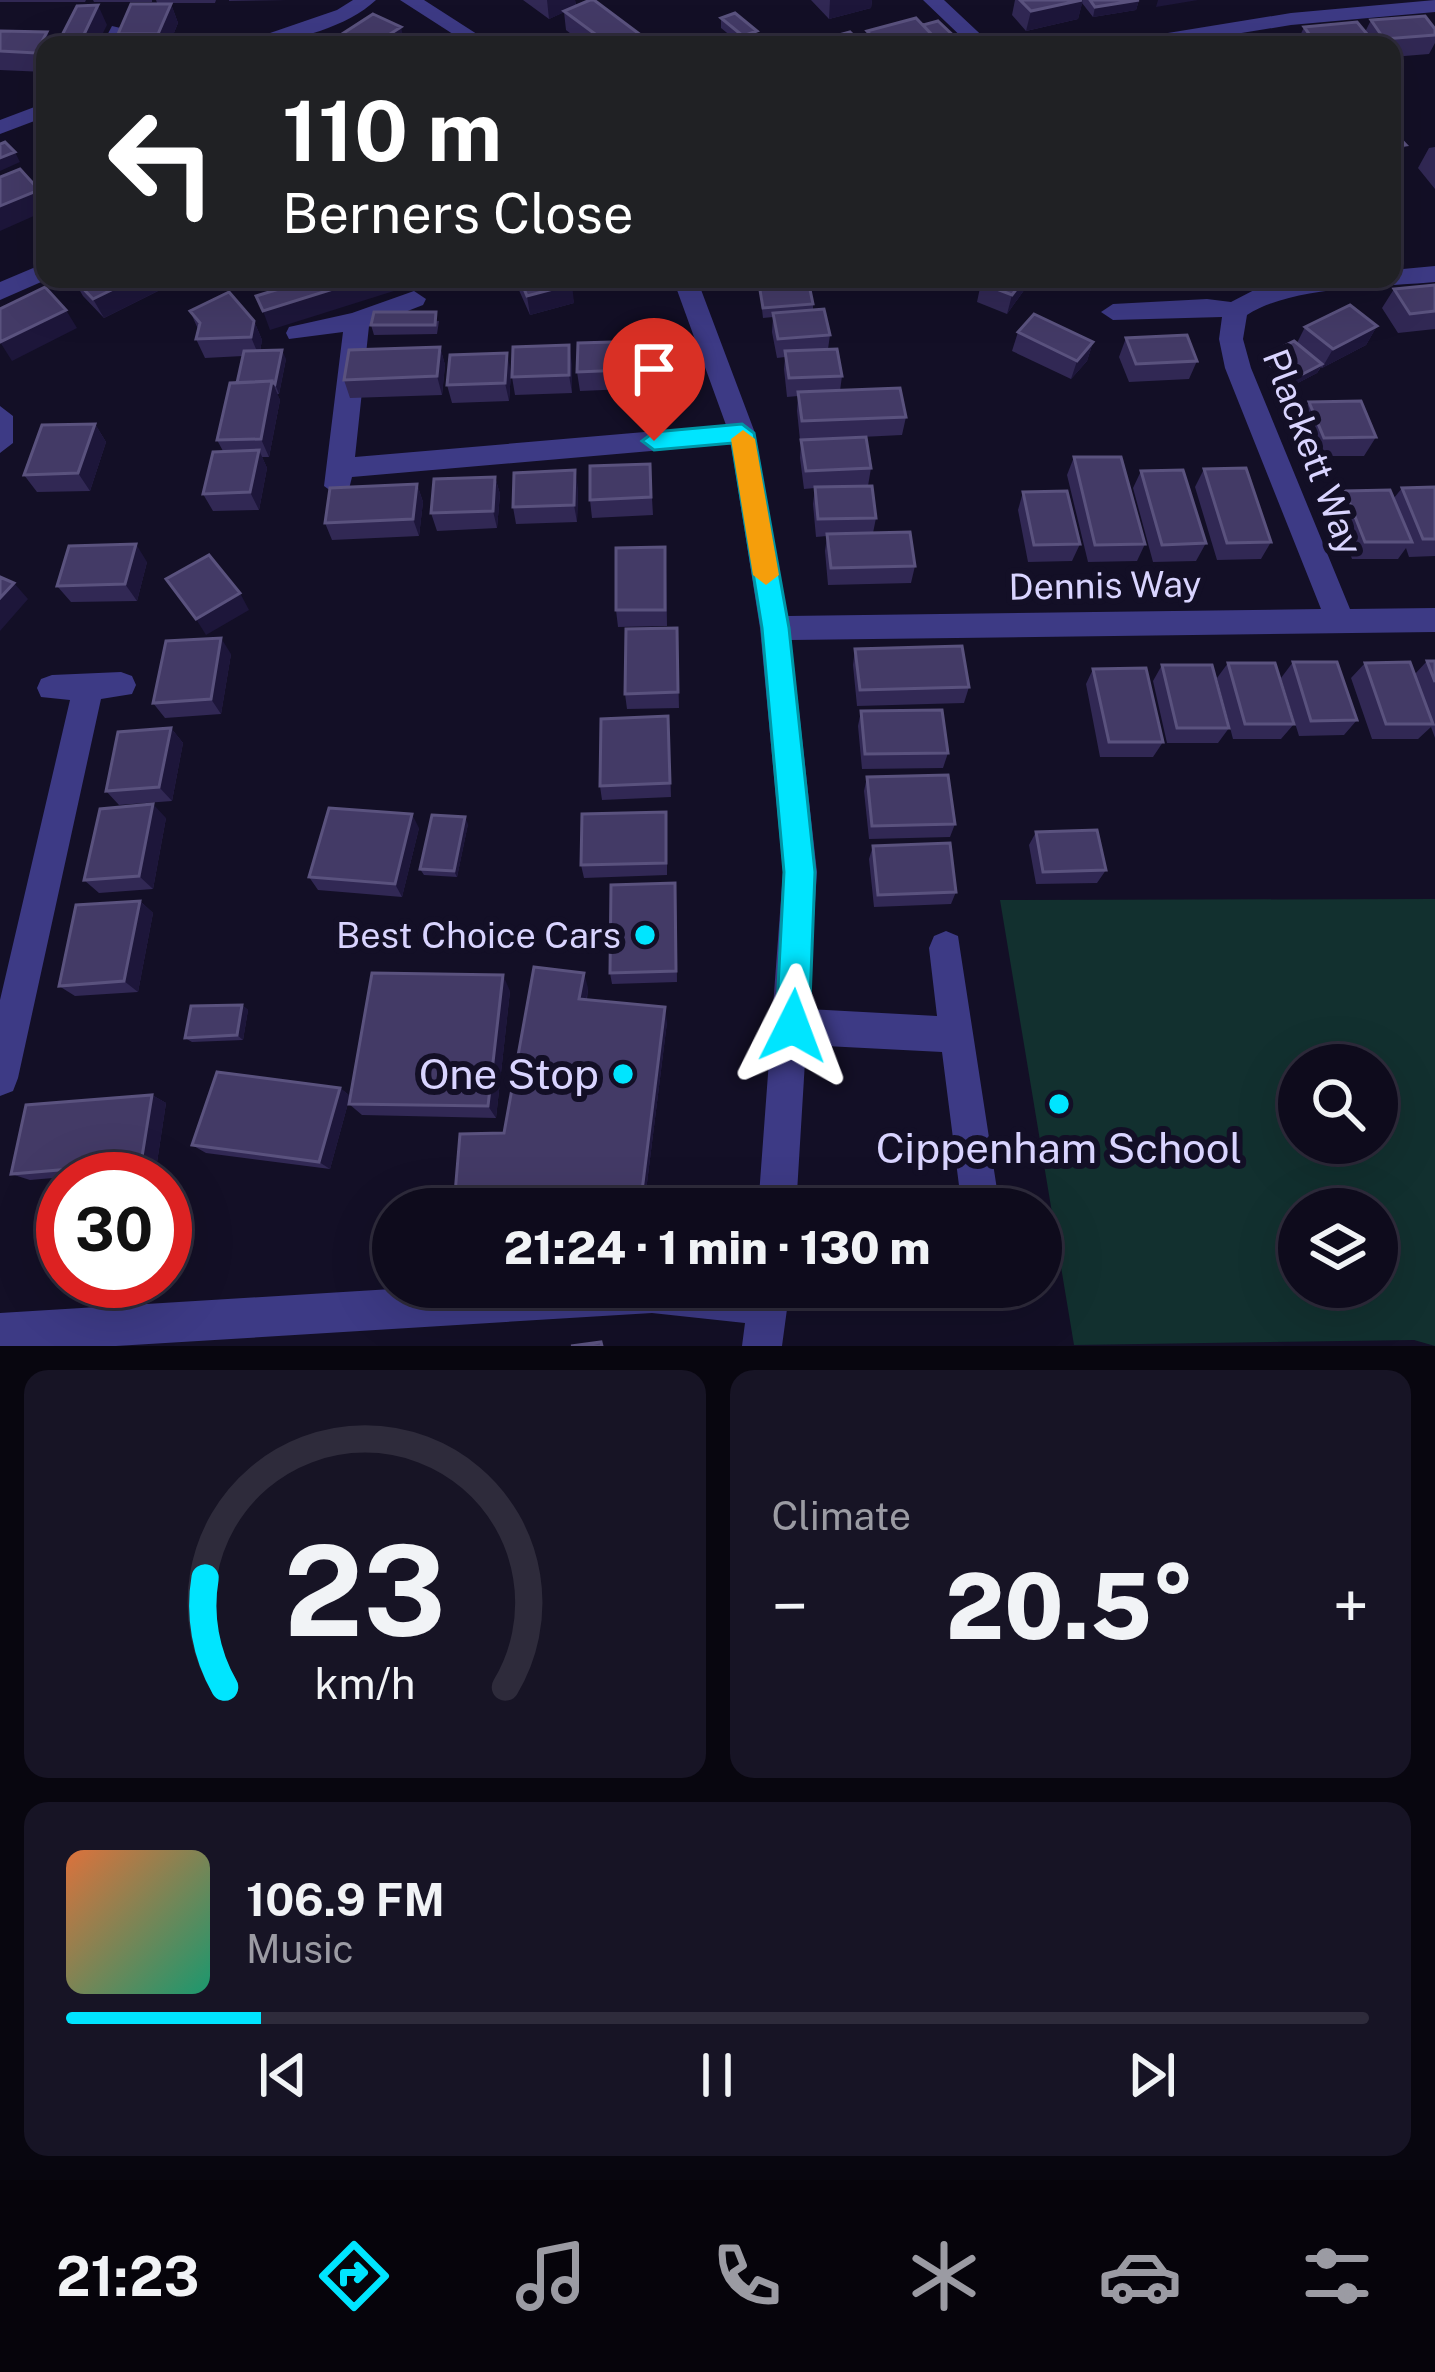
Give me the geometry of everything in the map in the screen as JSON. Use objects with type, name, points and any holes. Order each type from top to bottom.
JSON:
[{"type":"street","points":[[274,36],[344,14],[366,0]]},
{"type":"street","points":[[410,0],[469,36]]},
{"type":"street","points":[[932,0],[972,36]]},
{"type":"street","points":[[1189,36],[1435,6]]},
{"type":"street","points":[[0,128],[36,107]]},
{"type":"street","points":[[1401,277],[1435,274]]},
{"type":"street","points":[[0,292],[36,275]]},
{"type":"street","points":[[688,288],[742,433],[775,628],[800,872],[779,1188]]},
{"type":"street","name":"Plackett Way","points":[[1311,288],[1260,295],[1235,311],[1232,339],[1238,368],[1341,622]]},
{"type":"street","points":[[298,333],[357,321],[414,299]]},
{"type":"street","points":[[1113,312],[1207,307],[1235,311]]},
{"type":"street","points":[[357,321],[340,477],[742,433]]},
{"type":"street","points":[[0,416],[0,443]]},
{"type":"street","name":"Dennis Way","points":[[775,628],[1435,620]]},
{"type":"street","points":[[0,1078],[104,686],[52,688]]},
{"type":"street","points":[[946,948],[978,1188]]},
{"type":"street","points":[[793,1026],[956,1035]]},
{"type":"street","points":[[0,1333],[408,1308]]},
{"type":"street","points":[[762,1346],[767,1308]]},
{"type":"green space","points":[[1435,899],[1435,1346],[1414,1340],[1074,1345],[1062,1273],[1062,1188],[1048,1188],[1000,900]]},
{"type":"building","points":[[594,0],[638,33],[598,36],[564,11]]},
{"type":"building","points":[[1020,0],[1082,0],[1031,11]]},
{"type":"building","points":[[1090,0],[1139,0],[1095,7]]},
{"type":"building","points":[[131,4],[171,4],[158,34],[118,34]]},
{"type":"building","points":[[98,5],[83,36],[62,36],[77,6]]},
{"type":"building","points":[[735,13],[757,31],[743,36],[721,18]]},
{"type":"building","points":[[373,14],[401,27],[387,36],[339,36]]},
{"type":"building","points":[[1425,16],[1435,35],[1382,36],[1371,20]]},
{"type":"building","points":[[916,18],[933,36],[872,36],[867,31]]},
{"type":"building","points":[[938,21],[954,36],[933,36],[923,25]]},
{"type":"building","points":[[1357,22],[1369,36],[1310,36],[1304,27]]},
{"type":"building","points":[[0,31],[47,32],[36,36],[36,53],[0,51]]},
{"type":"building","points":[[5,142],[15,152],[0,158],[0,144]]},
{"type":"building","points":[[20,169],[36,191],[0,206],[0,177]]},
{"type":"building","points":[[1435,285],[1435,311],[1410,314],[1394,289]]},
{"type":"building","points":[[46,288],[66,310],[0,342],[0,309]]},
{"type":"building","points":[[83,288],[116,288],[93,299]]},
{"type":"building","points":[[282,288],[336,288],[263,311],[256,296]]},
{"type":"building","points":[[524,288],[557,288],[527,296]]},
{"type":"building","points":[[760,288],[810,288],[813,304],[763,308]]},
{"type":"building","points":[[229,292],[254,321],[251,337],[196,339],[200,323],[190,311]]},
{"type":"building","points":[[1350,305],[1377,326],[1333,349],[1305,327]]},
{"type":"building","points":[[824,309],[830,335],[778,339],[773,313]]},
{"type":"building","points":[[374,312],[436,312],[435,325],[371,325]]},
{"type":"building","points":[[1034,314],[1093,342],[1077,361],[1018,332]]},
{"type":"building","points":[[1187,335],[1197,361],[1136,364],[1126,338]]},
{"type":"building","points":[[648,341],[649,369],[577,372],[578,343]]},
{"type":"building","points":[[1294,341],[1322,364],[1297,377],[1270,353]]},
{"type":"building","points":[[569,345],[569,375],[512,377],[513,347]]},
{"type":"building","points":[[440,347],[437,376],[344,380],[349,350]]},
{"type":"building","points":[[837,349],[842,376],[789,378],[785,351]]},
{"type":"building","points":[[282,350],[275,384],[237,383],[244,351]]},
{"type":"building","points":[[507,353],[505,383],[447,385],[450,355]]},
{"type":"building","points":[[272,381],[261,439],[217,440],[230,383]]},
{"type":"building","points":[[900,388],[906,417],[802,421],[798,392]]},
{"type":"building","points":[[1361,401],[1376,437],[1324,438],[1309,402]]},
{"type":"building","points":[[95,424],[78,473],[24,475],[42,425]]},
{"type":"building","points":[[866,437],[871,468],[806,471],[801,440]]},
{"type":"building","points":[[259,450],[250,492],[203,494],[213,452]]},
{"type":"building","points":[[1074,457],[1121,457],[1145,544],[1095,545]]},
{"type":"building","points":[[650,464],[651,497],[590,500],[590,466]]},
{"type":"building","points":[[1246,468],[1271,542],[1227,543],[1204,469]]},
{"type":"building","points":[[575,470],[574,505],[513,507],[514,473]]},
{"type":"building","points":[[1183,470],[1206,543],[1162,545],[1141,471]]},
{"type":"building","points":[[495,477],[493,511],[431,513],[434,479]]},
{"type":"building","points":[[417,484],[413,519],[325,523],[330,488]]},
{"type":"building","points":[[872,486],[876,518],[818,519],[815,487]]},
{"type":"building","points":[[1435,487],[1435,539],[1423,539],[1402,488]]},
{"type":"building","points":[[1390,490],[1412,542],[1365,542],[1345,491]]},
{"type":"building","points":[[1067,491],[1080,544],[1034,545],[1023,492]]},
{"type":"building","points":[[910,532],[915,566],[831,568],[827,534]]},
{"type":"building","points":[[136,544],[125,584],[57,586],[69,546]]},
{"type":"building","points":[[665,547],[665,610],[616,610],[616,548]]},
{"type":"building","points":[[209,555],[240,593],[196,619],[166,579]]},
{"type":"building","points":[[0,577],[14,583],[0,598]]},
{"type":"building","points":[[677,628],[678,692],[625,694],[626,629]]},
{"type":"building","points":[[221,638],[211,699],[153,703],[166,641]]},
{"type":"building","points":[[962,646],[969,687],[860,690],[855,649]]},
{"type":"building","points":[[1293,662],[1337,662],[1357,720],[1311,721]]},
{"type":"building","points":[[1410,662],[1433,724],[1386,724],[1365,663]]},
{"type":"building","points":[[1228,663],[1275,663],[1294,724],[1245,724]]},
{"type":"building","points":[[1162,665],[1212,665],[1229,728],[1177,728]]},
{"type":"building","points":[[1146,668],[1163,742],[1109,742],[1093,669]]},
{"type":"building","points":[[942,710],[948,753],[865,754],[861,711]]},
{"type":"building","points":[[668,716],[670,783],[600,786],[601,719]]},
{"type":"building","points":[[171,728],[159,787],[106,791],[118,732]]},
{"type":"building","points":[[948,775],[955,824],[872,826],[867,777]]},
{"type":"building","points":[[153,804],[139,876],[84,880],[100,809]]},
{"type":"building","points":[[329,808],[412,814],[395,884],[309,877]]},
{"type":"building","points":[[666,812],[666,863],[581,865],[582,814]]},
{"type":"building","points":[[432,815],[465,817],[454,871],[420,869]]},
{"type":"building","points":[[1097,830],[1106,870],[1043,872],[1036,832]]},
{"type":"building","points":[[950,843],[956,892],[878,895],[873,846]]},
{"type":"building","points":[[675,883],[676,971],[610,973],[611,885]]},
{"type":"building","points":[[140,901],[124,981],[59,986],[76,905]]},
{"type":"building","points":[[534,967],[584,973],[579,999],[665,1007],[642,1188],[456,1188],[460,1134],[504,1133]]},
{"type":"building","points":[[372,973],[503,975],[488,1106],[349,1104]]},
{"type":"building","points":[[242,1005],[237,1035],[185,1038],[191,1006]]},
{"type":"building","points":[[217,1072],[340,1088],[319,1162],[192,1145]]},
{"type":"building","points":[[152,1095],[143,1152],[36,1152],[36,1172],[11,1174],[26,1105]]},
{"type":"slow traffic","points":[[743,439],[766,575]]},
{"type":"place","name":"Best Choice Cars","points":[[645,935]]},
{"type":"place","name":"One Stop","points":[[623,1074]]},
{"type":"place","name":"Cippenham School","points":[[1059,1104]]},
{"type":"route","points":[[654,441],[742,433],[775,628],[800,872],[793,1026]]}]
